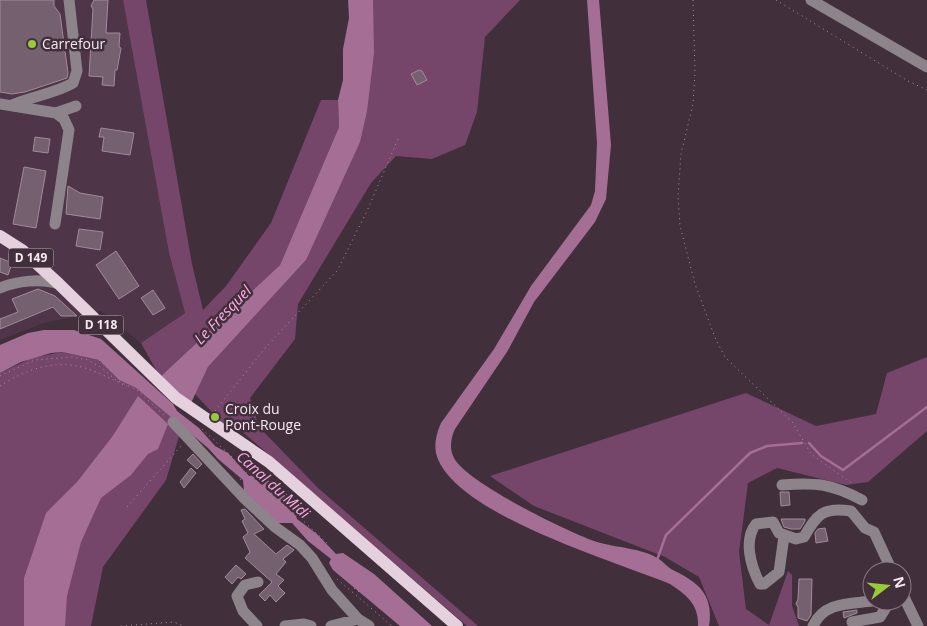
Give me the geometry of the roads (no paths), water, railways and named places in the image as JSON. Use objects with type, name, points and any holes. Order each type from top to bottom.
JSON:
[{"type":"main road","name":"D 149","points":[[0,236],[22,250],[59,284]]},
{"type":"main road","name":"D 118","points":[[59,284],[204,424],[269,462],[457,626]]},
{"type":"street","points":[[5,104],[62,90],[73,83],[77,71],[69,0]]},
{"type":"street","points":[[811,0],[927,67]]},
{"type":"street","points":[[5,104],[56,113],[64,119],[70,130],[55,224]]},
{"type":"street","points":[[56,113],[76,106]]},
{"type":"street","points":[[0,288],[14,282],[50,282],[59,284]]},
{"type":"street","points":[[174,422],[245,499],[312,558],[332,590],[358,619],[369,626]]},
{"type":"street","points":[[782,485],[829,484],[862,500]]},
{"type":"street","points":[[784,536],[779,572],[764,584],[760,584],[755,574],[750,554],[749,538],[751,530],[756,524],[774,522],[779,533],[796,539],[804,537],[814,519],[821,513],[840,509],[851,511],[865,528],[874,532],[887,561]]},
{"type":"street","points":[[257,626],[242,611],[237,596],[245,585],[258,582]]},
{"type":"street","points":[[813,626],[823,611],[830,607],[862,602]]},
{"type":"street","points":[[852,622],[880,617],[884,611]]},
{"type":"street","points":[[910,611],[918,626]]},
{"type":"street","points":[[331,626],[358,619]]},
{"type":"street","points":[[285,626],[304,624],[311,626]]},
{"type":"water","points":[[348,0],[373,0],[374,53],[367,111],[360,142],[306,260],[208,367],[191,403],[160,377],[280,265],[339,127],[338,100],[343,80],[343,49],[349,18]]},
{"type":"water","points":[[587,0],[599,0],[611,145],[606,199],[595,222],[534,302],[507,352],[455,429],[451,451],[462,468],[477,480],[543,518],[597,542],[637,550],[661,560],[702,590],[709,605],[709,626],[698,626],[698,619],[691,601],[670,584],[538,533],[502,515],[471,496],[448,475],[436,453],[436,438],[441,423],[494,349],[531,286],[591,205],[595,191],[597,143]]},
{"type":"water","name":"Canal du Midi","points":[[44,330],[74,330],[101,339],[173,404],[177,411],[199,428],[215,446],[228,453],[249,476],[258,474],[266,478],[293,503],[297,519],[317,534],[336,554],[343,553],[374,574],[432,626],[400,626],[333,570],[329,563],[331,559],[308,541],[292,523],[277,523],[244,491],[243,480],[208,448],[136,388],[119,380],[99,360],[62,352],[51,353],[21,362],[0,373],[0,345],[28,333]]},
{"type":"water","points":[[138,396],[168,424],[158,449],[148,454],[131,475],[101,498],[81,542],[67,596],[65,626],[24,626],[24,578],[46,513],[77,482],[112,437]]},
{"type":"waterway","points":[[809,443],[821,456],[843,470],[927,407]]},
{"type":"waterway","points":[[657,560],[666,535],[750,453],[767,446],[802,443]]},
{"type":"place","name":"Carrefour","points":[[32,44]]},
{"type":"place","name":"Croix du Pont-Rouge","points":[[215,417]]},
{"type":"water label","name":"Le Fresquel","points":[[223,315]]}]
